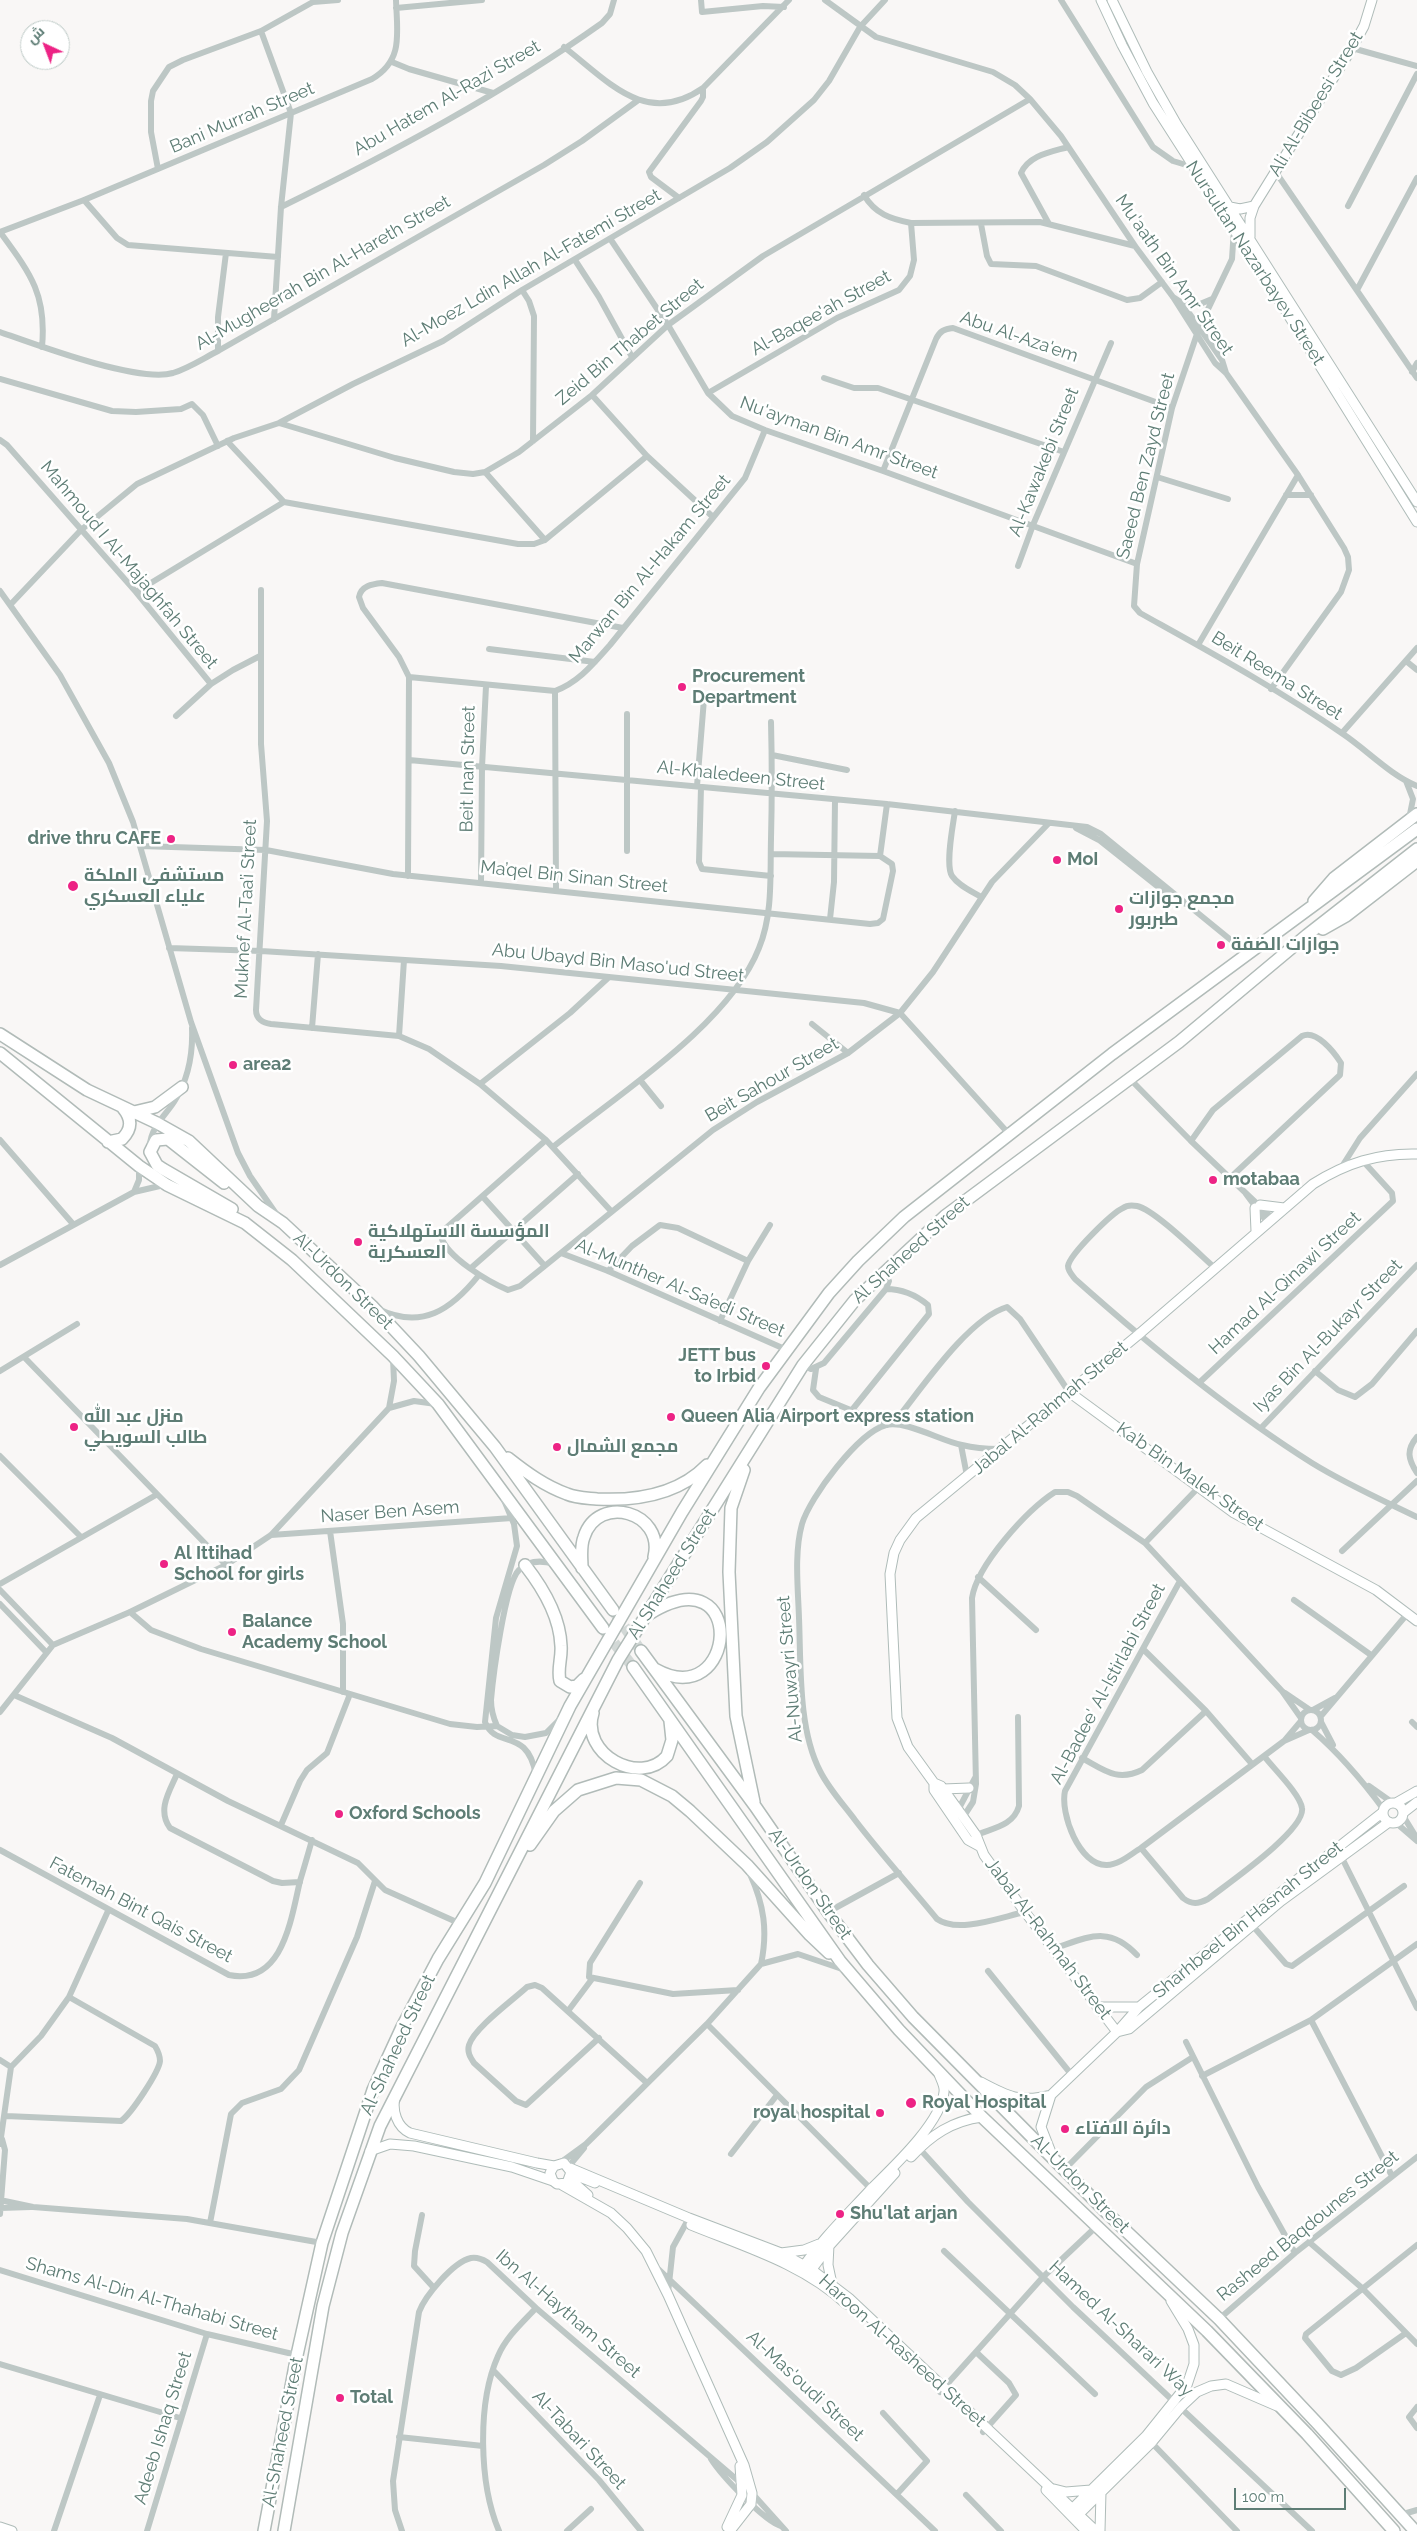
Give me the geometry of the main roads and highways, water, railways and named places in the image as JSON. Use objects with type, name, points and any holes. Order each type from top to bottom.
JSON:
[{"type":"highway","name":"Al Shaheed Street","points":[[643,1582],[682,1512],[759,1388],[829,1293],[873,1246],[904,1217],[1009,1134],[1311,908],[1318,894],[1334,878],[1414,821]]},
{"type":"highway","points":[[1307,934],[1417,849]]},
{"type":"highway","points":[[1307,934],[1346,916],[1415,863]]},
{"type":"highway","name":"Al Shaheed Street","points":[[645,1617],[803,1365],[841,1316],[885,1271],[961,1204],[1197,1028],[1307,934]]},
{"type":"highway","name":"Al-Urdon Street","points":[[0,1034],[54,1071],[128,1110],[158,1123],[189,1141],[258,1206],[282,1223],[372,1306],[420,1356],[498,1450],[613,1610]]},
{"type":"highway","name":"Al-Urdon Street","points":[[0,1053],[139,1166],[167,1185],[245,1223],[292,1260],[393,1356],[438,1404],[603,1628]]},
{"type":"highway","points":[[108,1142],[122,1139],[130,1128],[128,1110],[155,1107],[182,1087]]},
{"type":"highway","points":[[245,1223],[225,1204],[157,1165],[150,1152],[156,1140],[168,1139],[244,1199],[258,1206]]},
{"type":"highway","points":[[498,1450],[531,1476],[569,1495],[616,1499],[656,1496],[673,1489],[702,1470],[726,1442]]},
{"type":"highway","points":[[750,1451],[731,1508],[729,1563],[736,1716],[755,1806]]},
{"type":"highway","points":[[582,1568],[583,1540],[589,1526],[604,1514],[628,1512],[644,1521],[654,1537],[655,1553],[643,1582]]},
{"type":"highway","points":[[525,1565],[546,1596],[556,1617],[561,1646],[560,1680],[566,1686],[577,1686],[588,1674]]},
{"type":"highway","name":"Al-Shaheed Street","points":[[264,2531],[297,2355],[322,2243],[374,2090],[402,2027],[433,1968],[485,1883],[570,1706],[643,1582]]},
{"type":"highway","points":[[645,1617],[668,1604],[692,1600],[711,1609],[719,1620],[722,1630],[722,1642],[718,1651],[707,1666],[697,1674],[673,1677],[652,1667]]},
{"type":"highway","name":"Al-Shaheed Street","points":[[285,2528],[323,2306],[342,2232],[370,2151],[396,2094],[596,1702],[618,1660],[645,1617]]},
{"type":"highway","name":"Al-Urdon Street","points":[[640,1651],[755,1806],[828,1912],[868,1965],[913,2017],[1064,2170],[1218,2319],[1318,2423],[1415,2531]]},
{"type":"highway","name":"Al-Urdon Street","points":[[633,1667],[847,1971],[938,2074],[1162,2286],[1284,2410],[1394,2531]]},
{"type":"highway","points":[[596,1702],[591,1724],[596,1742],[611,1760],[635,1769],[652,1767],[667,1756],[672,1740],[669,1717]]},
{"type":"highway","points":[[504,1884],[560,1804],[590,1785],[616,1778],[641,1780],[672,1796],[746,1865],[810,1935],[840,1961]]},
{"type":"tunnel","points":[[615,1613],[641,1651]]},
{"type":"tunnel","points":[[604,1630],[633,1667]]},
{"type":"place","name":"Procurement Department","points":[[682,687]]},
{"type":"place","name":"drive thru CAFE","points":[[171,839]]},
{"type":"place","name":"MoI","points":[[1057,860]]},
{"type":"place","name":"مستشفى الملكة علياء العسكري","points":[[73,886]]},
{"type":"place","name":"مجمع جوازات طبربور","points":[[1119,909]]},
{"type":"place","name":"جوازات الضفة","points":[[1221,945]]},
{"type":"place","name":"area2","points":[[233,1065]]},
{"type":"place","name":"motabaa","points":[[1213,1180]]},
{"type":"place","name":"المؤسسة الاستهلاكية العسكرية","points":[[358,1242]]},
{"type":"place","name":"JETT bus to Irbid","points":[[766,1366]]},
{"type":"place","name":"Queen Alia Airport express station","points":[[671,1417]]},
{"type":"place","name":"منزل عبد الله طالب السويطي","points":[[74,1427]]},
{"type":"place","name":"مجمع الشمال","points":[[557,1447]]},
{"type":"place","name":"Al Ittihad School for girls","points":[[164,1564]]},
{"type":"place","name":"Balance Academy School","points":[[232,1632]]},
{"type":"place","name":"Oxford Schools","points":[[339,1814]]},
{"type":"place","name":"Royal Hospital","points":[[911,2103]]},
{"type":"place","name":"royal hospital","points":[[880,2113]]},
{"type":"place","name":"دائرة الافتاء","points":[[1065,2129]]},
{"type":"place","name":"Shu'lat arjan","points":[[840,2214]]},
{"type":"place","name":"Total","points":[[340,2398]]}]
